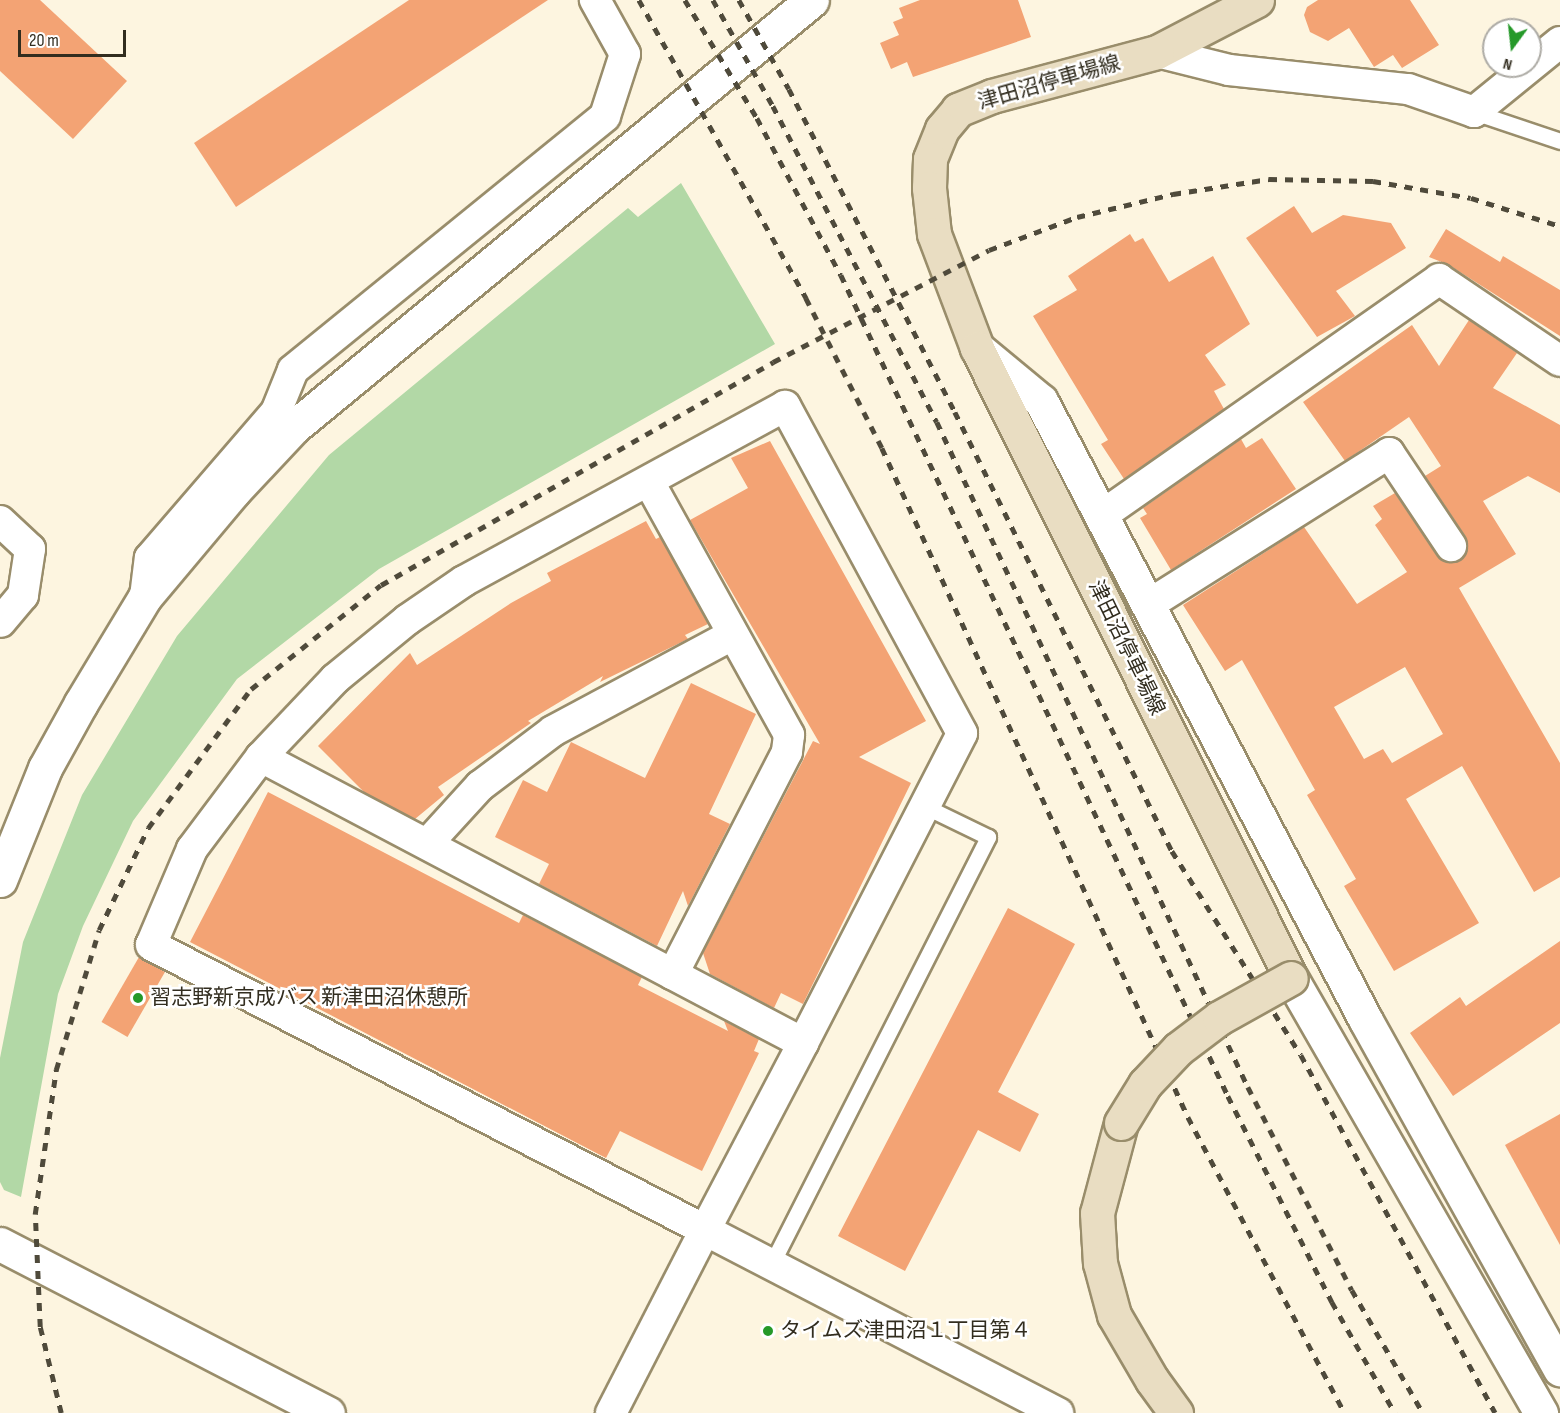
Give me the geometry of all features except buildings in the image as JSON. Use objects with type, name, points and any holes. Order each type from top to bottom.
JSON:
[{"type":"main road","name":"津田沼停車場線","points":[[1257,0],[1157,52],[992,96],[958,110],[942,129],[930,159],[934,234],[977,348],[1291,978]]},
{"type":"main road","points":[[1176,1413],[1152,1380],[1114,1315],[1100,1253],[1097,1213],[1106,1167],[1121,1123],[1145,1084],[1178,1049],[1219,1018],[1291,978]]},
{"type":"street","points":[[145,597],[150,558],[276,412],[293,370],[605,116],[625,54],[595,0]]},
{"type":"street","points":[[0,880],[45,768],[145,597],[234,491],[294,427],[813,0]]},
{"type":"street","points":[[1157,52],[1229,70],[1408,89],[1474,112],[1560,42]]},
{"type":"street","points":[[1101,516],[1439,279],[1560,360]]},
{"type":"street","points":[[977,348],[1041,401],[1365,1019],[1560,1369]]},
{"type":"street","points":[[611,1413],[705,1230],[804,1042],[962,733],[784,406],[649,482],[464,581],[407,620],[335,679],[261,757],[192,849],[151,945],[705,1230],[1058,1413]]},
{"type":"street","points":[[1148,605],[1389,453],[1450,546]]},
{"type":"street","points":[[649,482],[789,735],[787,752],[673,974]]},
{"type":"street","points":[[0,521],[30,549],[23,596],[0,622]]},
{"type":"street","points":[[427,844],[480,786],[553,731],[732,635]]},
{"type":"street","points":[[261,757],[804,1042]]},
{"type":"street","points":[[1291,978],[1541,1413]]},
{"type":"street","points":[[0,1244],[328,1413]]},
{"type":"lane","points":[[1474,112],[1560,141]]},
{"type":"lane","points":[[771,1265],[988,837],[924,806]]},
{"type":"green space","points":[[681,183],[775,344],[379,569],[237,679],[133,821],[83,926],[58,994],[21,1197],[4,1190],[0,1182],[0,1058],[23,942],[82,795],[177,636],[329,455],[628,208],[638,217]]},
{"type":"railway","points":[[639,0],[806,298],[882,448],[1188,1117],[1345,1413]]},
{"type":"railway","points":[[685,0],[757,118],[841,275],[1228,1096],[1332,1302],[1395,1413]]},
{"type":"railway","points":[[713,0],[773,106],[937,422],[1248,1087],[1352,1290],[1423,1413]]},
{"type":"railway","points":[[739,0],[789,89],[955,412],[1172,851],[1301,1055],[1495,1413]]},
{"type":"railway","points":[[61,1413],[40,1327],[35,1214],[56,1070],[99,930],[148,828],[251,689],[381,585],[773,362],[989,250],[1077,217],[1173,194],[1269,179],[1373,181],[1471,198],[1560,226]]},
{"type":"place","name":"習志野新京成バス 新津田沼休憩所","points":[[138,998]]},
{"type":"place","name":"タイムズ津田沼１丁目第４","points":[[768,1331]]}]
